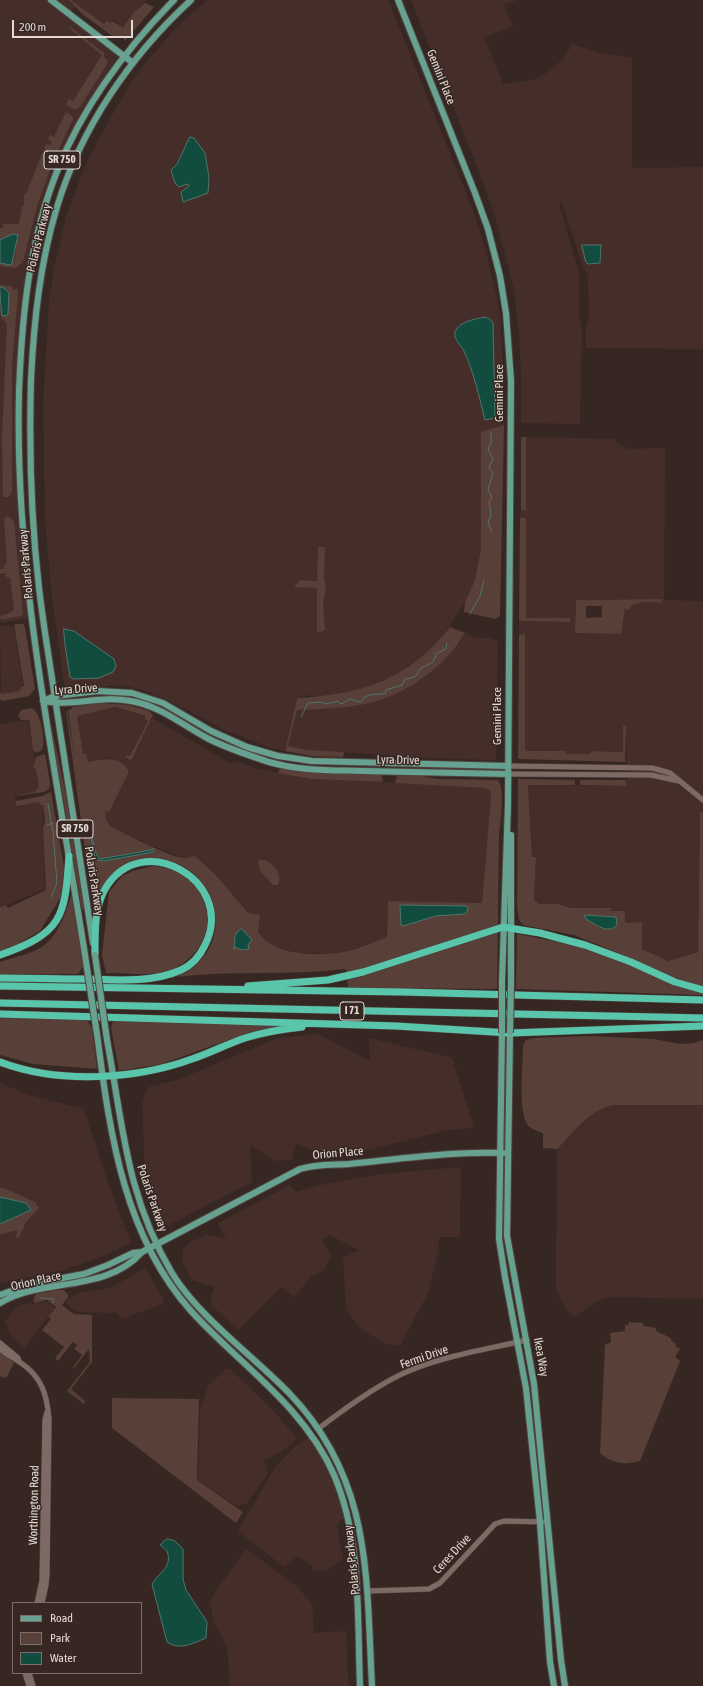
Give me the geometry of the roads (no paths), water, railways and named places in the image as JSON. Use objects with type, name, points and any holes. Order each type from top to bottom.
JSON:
[{"type":"highway","points":[[0,955],[25,946],[41,937],[56,921],[63,908],[66,895],[69,856]]},
{"type":"highway","points":[[0,978],[127,980],[162,976],[182,970],[191,964],[201,953],[208,939],[211,912],[202,888],[182,868],[169,863],[147,862],[123,870],[104,890],[99,903],[95,955]]},
{"type":"highway","points":[[210,989],[328,980],[356,974],[412,958],[503,927],[540,932],[585,945],[631,962],[675,982],[703,990]]},
{"type":"highway","name":"I 71","points":[[0,986],[703,1000]]},
{"type":"highway","name":"I 71","points":[[0,1003],[703,1018]]},
{"type":"highway","points":[[0,1014],[332,1024],[510,1033],[703,1026]]},
{"type":"highway","points":[[0,1062],[23,1069],[54,1074],[114,1077],[172,1066],[246,1038],[282,1029],[332,1024]]},
{"type":"main road","points":[[51,0],[132,63]]},
{"type":"main road","name":"Polaris Parkway","points":[[174,0],[144,30],[99,90],[80,123],[58,169],[39,226],[27,285],[20,375],[20,500],[28,594],[43,701],[85,955],[102,1076],[122,1181],[136,1220],[149,1249],[170,1284],[192,1312],[295,1413],[311,1435],[333,1473],[346,1510],[354,1550],[360,1686]]},
{"type":"main road","name":"Polaris Parkway","points":[[190,0],[164,26],[132,63],[108,97],[88,132],[73,164],[57,205],[47,241],[38,287],[34,327],[31,394],[32,492],[40,593],[120,1123],[132,1179],[157,1245],[173,1274],[184,1290],[288,1392],[318,1429],[341,1469],[354,1504],[362,1539],[367,1591],[372,1686]]},
{"type":"main road","name":"Gemini Place","points":[[398,0],[482,211],[497,263],[506,314],[511,381],[508,804],[503,927],[502,1032]]},
{"type":"main road","name":"Lyra Drive","points":[[43,701],[55,696],[110,690],[143,695],[169,705],[211,731],[230,740],[272,754],[298,759],[330,762],[508,766]]},
{"type":"main road","name":"Lyra Drive","points":[[43,701],[56,704],[110,698],[141,703],[165,713],[207,738],[226,747],[270,762],[297,767],[330,770],[508,774]]},
{"type":"main road","name":"Gemini Place","points":[[508,804],[510,822],[511,928],[510,1033]]},
{"type":"main road","name":"Ikea Way","points":[[502,1032],[499,1239],[526,1384],[540,1522],[550,1662],[554,1686]]},
{"type":"main road","name":"Ikea Way","points":[[510,1033],[508,1250],[527,1340],[534,1384],[561,1660],[565,1686]]},
{"type":"main road","name":"Orion Place","points":[[0,1295],[23,1286],[79,1275],[108,1265],[133,1253],[142,1252],[300,1169],[317,1165],[348,1164],[452,1154],[508,1153]]},
{"type":"main road","name":"Orion Place","points":[[1,1302],[24,1293],[78,1283],[101,1276],[135,1260],[142,1252]]},
{"type":"main road","points":[[1,1302],[23,1286]]},
{"type":"street","name":"Lyra Drive","points":[[508,766],[652,768],[670,773],[703,800]]},
{"type":"street","name":"Lyra Drive","points":[[508,774],[651,775],[680,782]]},
{"type":"street","name":"Fermi Drive","points":[[318,1429],[361,1399],[409,1371],[432,1362],[527,1340]]},
{"type":"street","name":"Worthington Road","points":[[0,1343],[18,1358],[19,1362]]},
{"type":"street","name":"Worthington Road","points":[[0,1349],[19,1362],[39,1380],[45,1392],[48,1407],[47,1574],[42,1602]]},
{"type":"street","name":"Worthington Road","points":[[37,1602],[42,1580],[45,1420],[48,1407]]},
{"type":"street","name":"Ceres Drive","points":[[367,1591],[429,1589],[440,1583],[488,1529],[495,1524],[504,1521],[548,1522]]},
{"type":"street","points":[[25,1674],[28,1686]]},
{"type":"street","points":[[29,1674],[33,1686]]},
{"type":"water","points":[[190,137],[194,138],[205,153],[209,177],[208,193],[183,202],[181,192],[189,186],[188,184],[179,187],[175,183],[171,170],[177,164]]},
{"type":"water","points":[[14,234],[18,235],[12,263],[10,265],[0,263],[0,240]]},
{"type":"water","points":[[582,245],[601,245],[600,263],[588,264],[586,262]]},
{"type":"water","points":[[0,287],[4,288],[9,293],[8,314],[6,316],[2,315]]},
{"type":"water","points":[[485,317],[490,319],[493,323],[495,418],[485,420],[471,368],[464,351],[456,340],[455,332],[460,325],[464,323]]},
{"type":"water","points":[[64,629],[74,631],[114,659],[116,666],[113,672],[99,678],[73,679],[70,677]]},
{"type":"water","points":[[87,819],[95,851],[100,859],[151,850],[154,848],[153,852],[104,861],[98,860],[95,856]]},
{"type":"water","points":[[400,906],[466,906],[468,908],[467,912],[464,914],[436,916],[403,926],[401,925]]},
{"type":"water","points":[[585,915],[616,917],[617,925],[610,929],[602,928],[586,919]]},
{"type":"water","points":[[242,929],[252,940],[248,945],[249,949],[242,950],[235,947],[234,950],[235,936],[238,931]]},
{"type":"water","points":[[0,1197],[26,1203],[31,1210],[0,1224]]},
{"type":"water","points":[[168,1539],[175,1541],[183,1549],[183,1579],[186,1590],[207,1622],[206,1638],[182,1646],[172,1645],[167,1642],[152,1584],[167,1565],[167,1551],[160,1545]]},
{"type":"waterway","points":[[491,433],[491,443],[488,449],[493,459],[489,467],[493,474],[488,489],[492,498],[489,501],[491,515],[488,522],[492,532]]},
{"type":"waterway","points":[[470,614],[480,596],[484,580]]},
{"type":"waterway","points":[[301,717],[308,703],[321,702],[326,704],[338,701],[341,704],[350,699],[360,702],[367,696],[386,693],[386,690],[402,685],[405,679],[415,677],[421,668],[433,662],[437,653],[446,649],[447,643]]},
{"type":"waterway","points":[[48,804],[53,832],[57,883],[51,897]]},
{"type":"waterway","points":[[47,825],[53,823]]},
{"type":"waterway","points":[[41,1298],[54,1299],[53,1303]]}]
